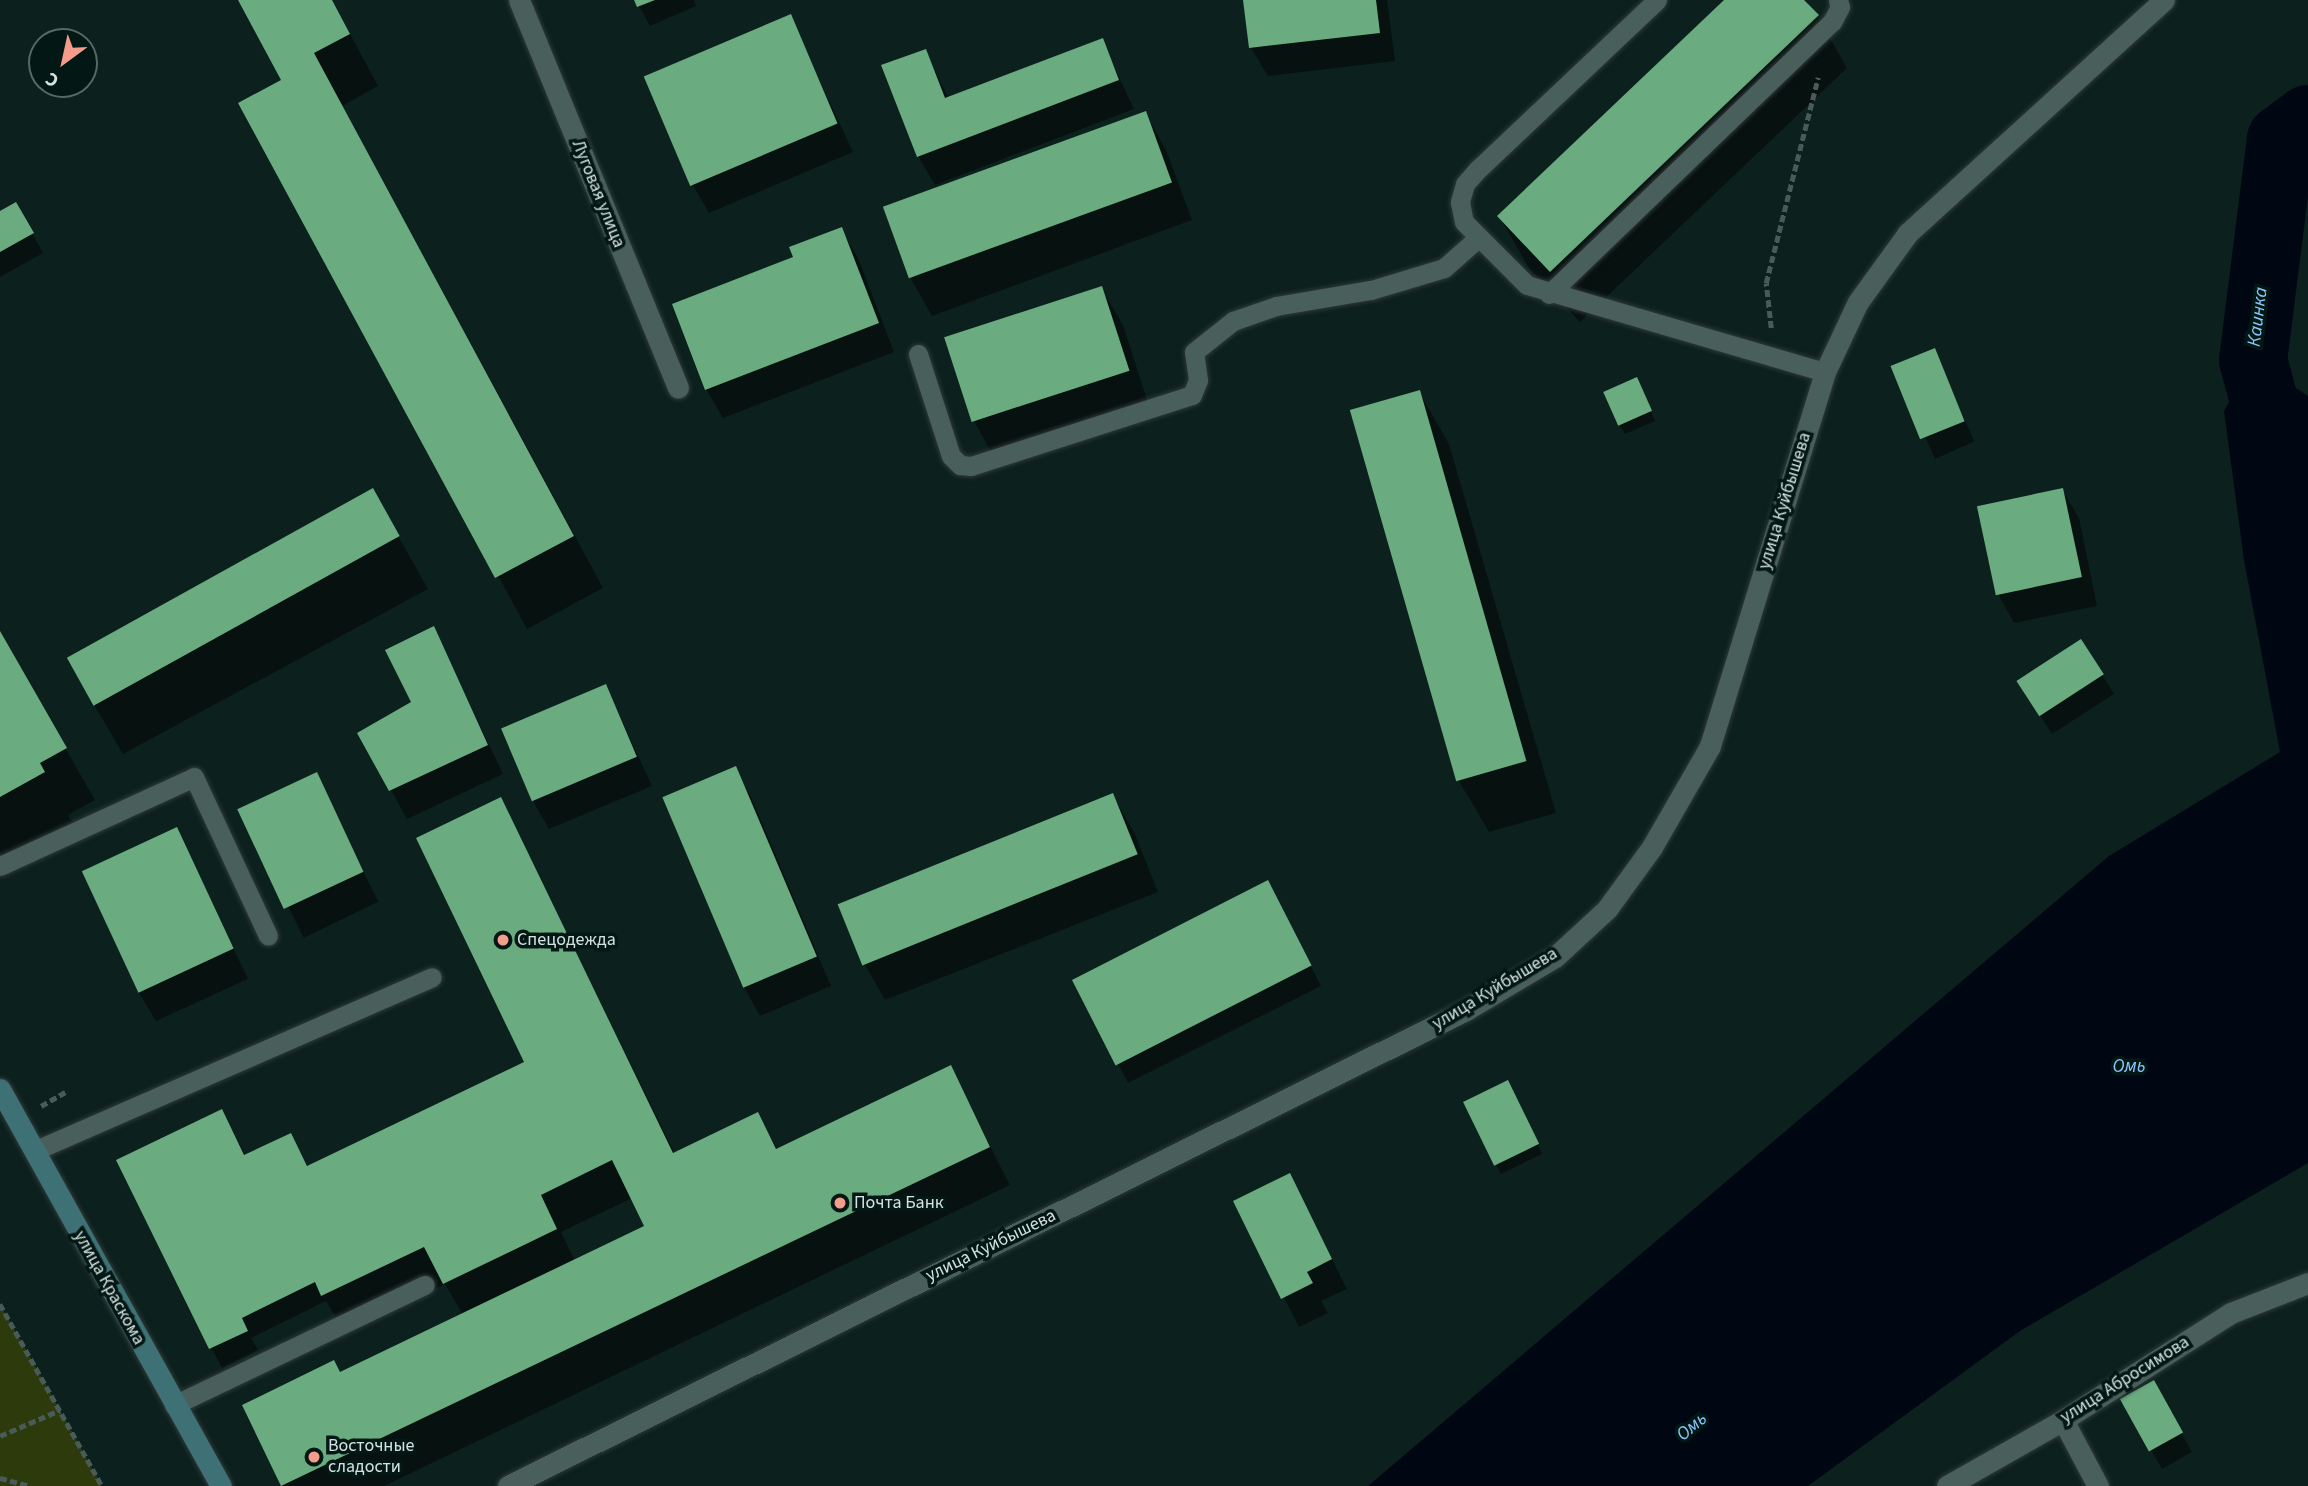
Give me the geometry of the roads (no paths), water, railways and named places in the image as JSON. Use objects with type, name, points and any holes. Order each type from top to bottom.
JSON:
[{"type":"main road","name":"улица Краскома","points":[[0,1089],[221,1486]]},
{"type":"street","name":"Луговая улица","points":[[519,0],[678,388]]},
{"type":"street","name":"улица Куйбышева","points":[[508,1486],[1466,1010],[1555,957],[1607,909],[1652,847],[1710,746],[1825,372],[1858,302],[1908,233],[2164,0]]},
{"type":"street","name":"улица Абросимова","points":[[1947,1486],[2063,1420],[2231,1313],[2308,1283]]},
{"type":"street","points":[[2063,1420],[2098,1486]]},
{"type":"lane","points":[[1657,0],[1465,184],[1460,202],[1464,222],[1509,271],[1549,294],[1825,372]]},
{"type":"lane","points":[[1549,294],[1832,22],[1840,7],[1838,0]]},
{"type":"lane","points":[[918,354],[951,456],[960,465],[971,466],[1192,395],[1198,380],[1194,352],[1233,321],[1276,306],[1371,290],[1444,268],[1478,238]]},
{"type":"lane","points":[[0,866],[194,777],[268,936]]},
{"type":"lane","points":[[34,1151],[432,977]]},
{"type":"lane","points":[[174,1405],[425,1284]]},
{"type":"water","name":"Омь","points":[[2253,360],[2308,396],[2308,1163],[2020,1331],[1808,1486],[1368,1486],[2109,856],[2280,752],[2244,560],[2224,411]]},
{"type":"waterway","name":"Каинка","points":[[2308,119],[2281,139],[2253,360],[2308,564]]},
{"type":"place","name":"Спецодежда","points":[[503,940]]},
{"type":"place","name":"Почта Банк","points":[[840,1203]]},
{"type":"place","name":"Восточные сладости","points":[[314,1457]]}]
